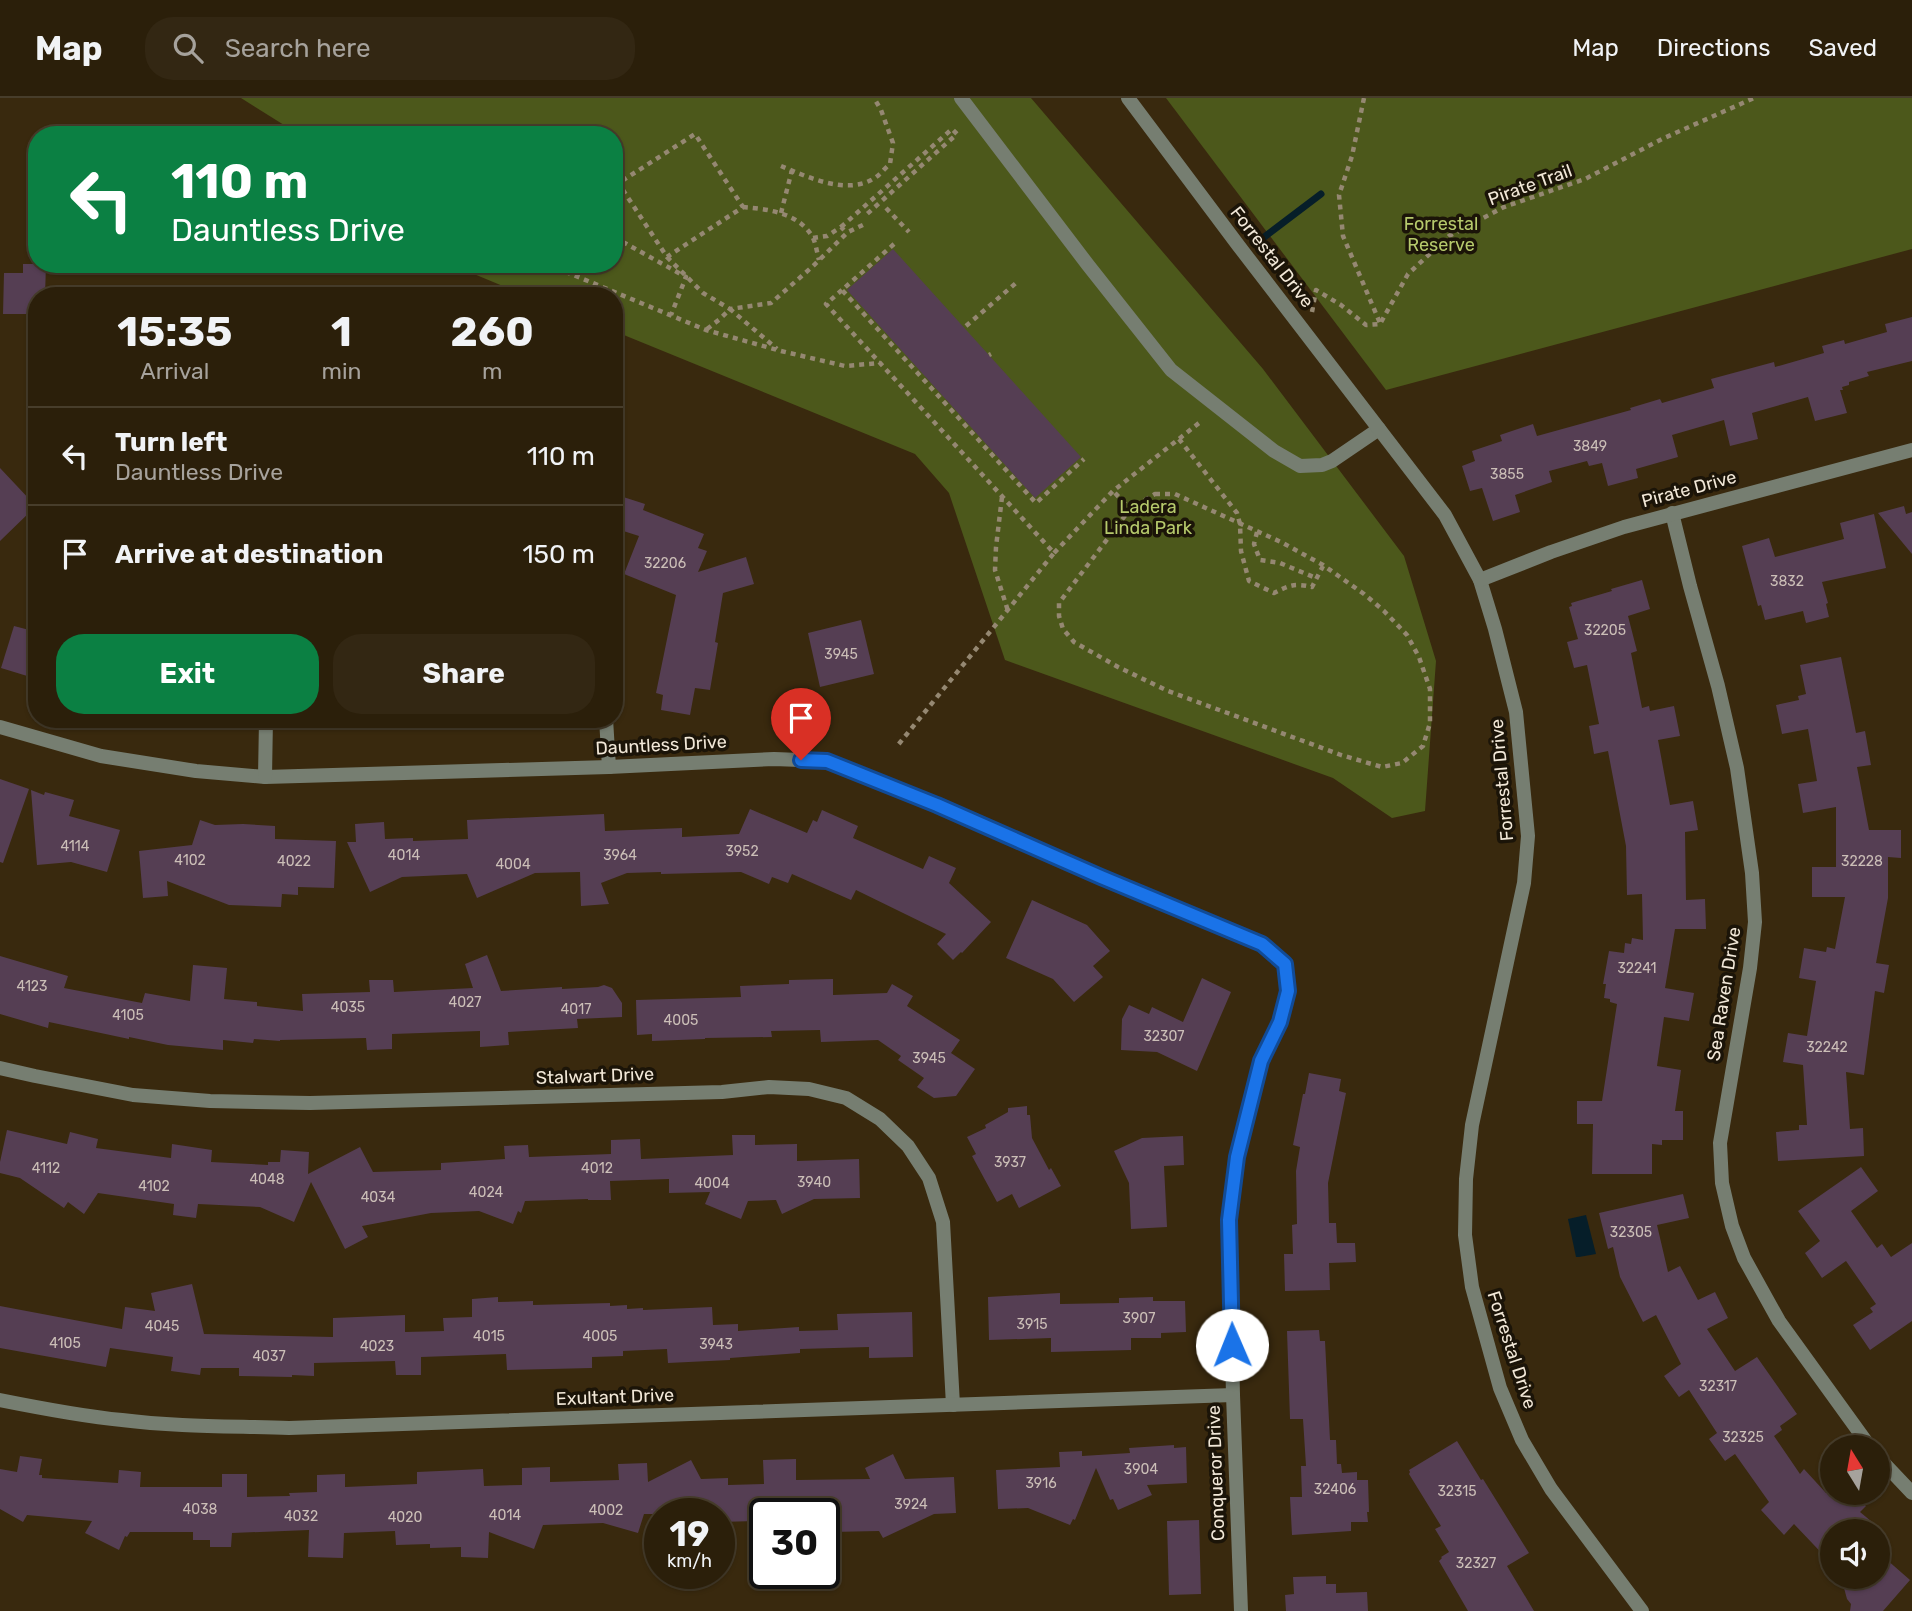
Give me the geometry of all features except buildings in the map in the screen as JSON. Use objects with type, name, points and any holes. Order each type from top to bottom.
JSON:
[{"type":"street","points":[[961,98],[1171,370],[1273,451],[1300,466],[1322,466],[1378,429]]},
{"type":"street","name":"Forrestal Drive","points":[[1128,98],[1445,515],[1480,580],[1516,712],[1528,836],[1524,883],[1472,1125],[1465,1179],[1465,1235],[1472,1287],[1500,1388],[1522,1440],[1551,1489],[1642,1611]]},
{"type":"street","name":"Pirate Drive","points":[[1480,580],[1624,527],[1912,450]]},
{"type":"street","name":"Sea Raven Drive","points":[[1672,513],[1737,768],[1752,873],[1755,922],[1750,968],[1720,1143],[1722,1183],[1732,1226],[1744,1258],[1779,1321],[1861,1435]]},
{"type":"street","name":"Dauntless Drive","points":[[0,727],[101,756],[195,772],[265,777],[609,767],[774,759],[827,761],[1262,944],[1285,964]]},
{"type":"street","points":[[265,777],[266,728]]},
{"type":"street","points":[[607,728],[609,767]]},
{"type":"street","name":"Conqueror Drive","points":[[1241,1611],[1229,1220],[1237,1157],[1261,1061],[1280,1022],[1288,991],[1285,964]]},
{"type":"street","name":"Stalwart Drive","points":[[0,1068],[133,1095],[210,1101],[310,1103],[708,1093],[769,1087],[809,1089],[846,1098],[880,1119],[908,1146],[929,1178],[943,1222],[953,1405]]},
{"type":"street","name":"Exultant Drive","points":[[0,1400],[122,1420],[289,1428],[1233,1395]]},
{"type":"street","points":[[1890,1470],[1912,1493]]},
{"type":"path","points":[[781,166],[832,183],[853,186],[873,179],[890,164],[893,143],[874,98]]},
{"type":"path","points":[[1316,290],[1366,325],[1380,324],[1343,236],[1339,195],[1352,156],[1364,98]]},
{"type":"path","name":"Pirate Trail","points":[[1380,324],[1408,274],[1449,236],[1503,207],[1585,179],[1662,139],[1754,98]]},
{"type":"path","points":[[813,238],[827,236],[841,227],[952,129],[957,134],[867,214]]},
{"type":"path","points":[[623,181],[695,134],[736,201],[743,206],[781,213],[803,226],[813,238],[819,260]]},
{"type":"path","points":[[781,213],[792,170]]},
{"type":"path","points":[[623,193],[665,249],[667,257],[686,277],[780,351]]},
{"type":"path","points":[[667,257],[743,206]]},
{"type":"path","points":[[886,208],[909,232]]},
{"type":"path","points":[[706,330],[730,309],[771,303],[847,233],[867,223]]},
{"type":"path","points":[[841,227],[847,233]]},
{"type":"path","points":[[623,242],[686,277]]},
{"type":"path","points":[[894,244],[826,304],[1055,553]]},
{"type":"path","points":[[569,273],[603,287]]},
{"type":"path","points":[[671,315],[686,277]]},
{"type":"path","points":[[966,326],[1016,283]]},
{"type":"path","points":[[842,290],[1036,503],[1084,459]]},
{"type":"path","points":[[623,295],[706,330],[780,351],[845,366],[881,363]]},
{"type":"path","points":[[898,745],[1055,553],[1113,491],[1199,423]]},
{"type":"path","points":[[1179,439],[1237,513],[1241,551],[1250,580],[1274,593],[1290,585],[1312,587],[1323,565]]},
{"type":"path","points":[[1115,493],[1130,509]]},
{"type":"path","points":[[1156,494],[1175,494],[1280,542],[1323,565],[1364,594],[1407,635],[1419,657],[1430,690],[1430,723],[1423,746],[1402,763],[1382,767],[1341,755],[1168,691],[1074,642],[1063,629],[1059,603],[1130,509],[1156,494]]},
{"type":"path","points":[[1002,496],[995,570],[1008,611]]},
{"type":"path","points":[[1257,531],[1254,544],[1261,560],[1280,563],[1316,578]]},
{"type":"green space","name":"Ladera Linda Park","points":[[241,98],[1031,98],[1263,369],[1404,556],[1436,661],[1425,811],[1392,818],[1333,778],[1005,660],[949,493],[915,454],[623,335],[623,287],[505,287],[472,273],[623,273],[623,126],[286,126]]},
{"type":"green space","name":"Forrestal Reserve","points":[[1166,98],[1912,98],[1912,249],[1386,390]]},
{"type":"water","points":[[1586,1215],[1596,1254],[1576,1257],[1568,1219]]},
{"type":"waterway","points":[[1263,238],[1321,194]]},
{"type":"route","points":[[801,760],[827,761],[937,805],[1262,944],[1285,964],[1288,991],[1280,1022],[1261,1061],[1237,1157],[1229,1220],[1232,1345]]}]
